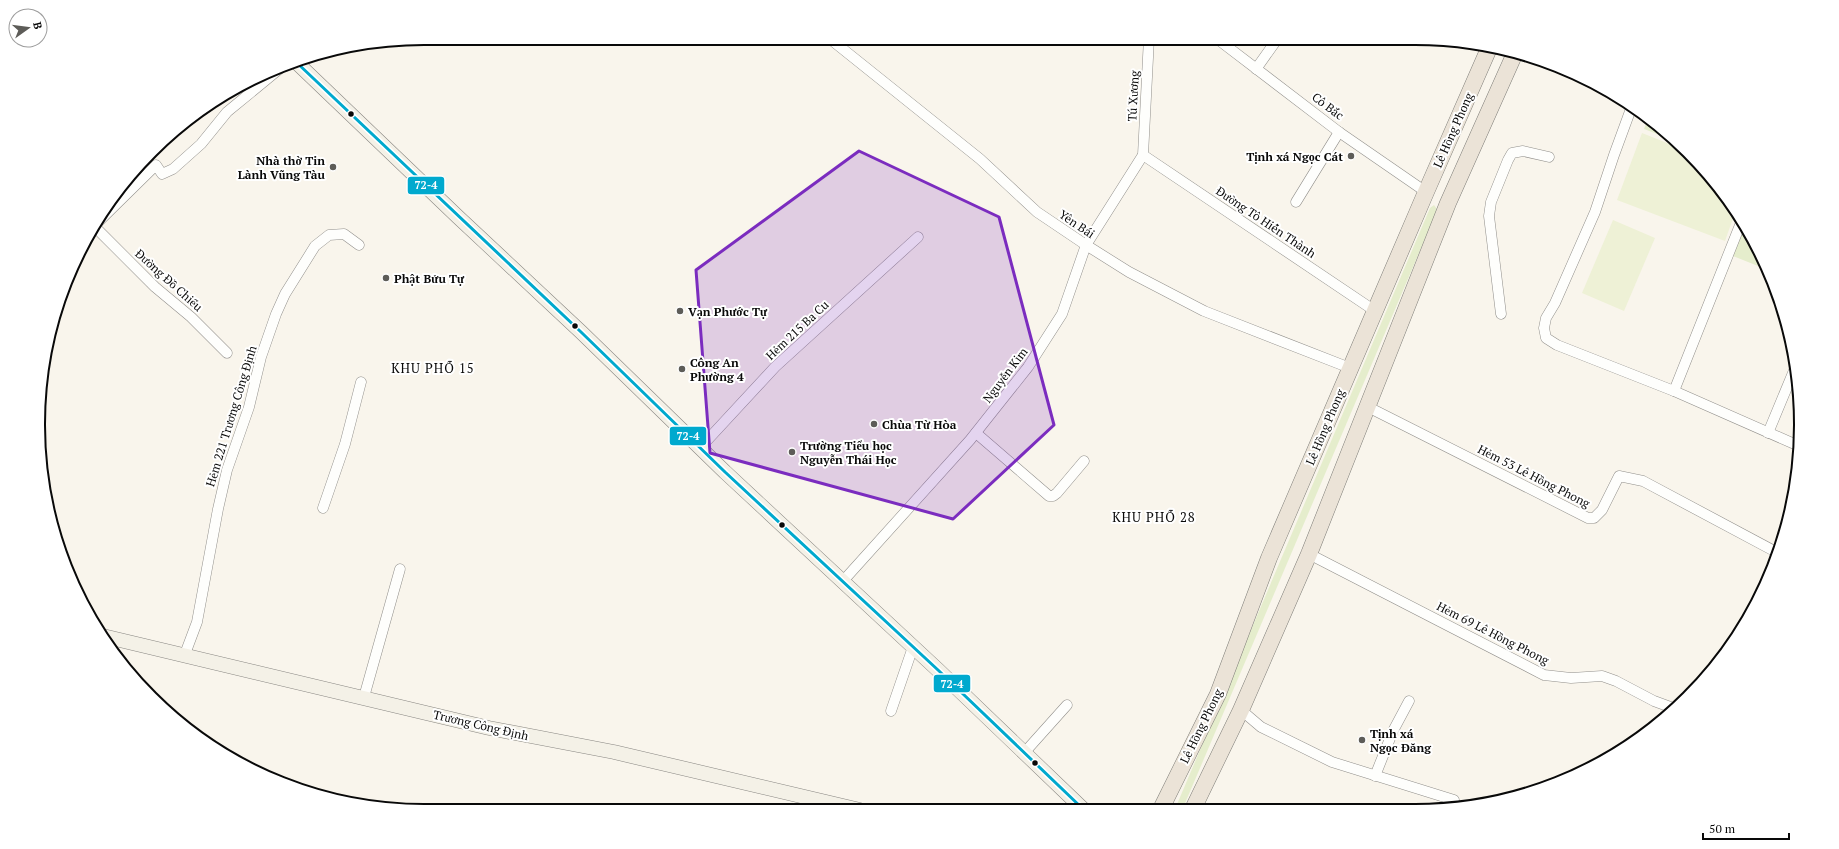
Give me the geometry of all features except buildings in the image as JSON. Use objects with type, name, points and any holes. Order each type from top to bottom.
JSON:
[{"type":"main road","name":"Lê Hồng Phong","points":[[1163,804],[1218,694],[1269,558],[1487,52]]},
{"type":"main road","points":[[1195,804],[1241,710],[1309,554],[1448,203],[1513,58]]},
{"type":"main road","points":[[300,66],[458,218],[581,332],[700,448],[843,581],[1078,804]]},
{"type":"main road","points":[[1426,192],[1448,203]]},
{"type":"main road","name":"Trương Công Định","points":[[111,638],[185,654],[489,728],[614,752],[835,804]]},
{"type":"street","name":"Yên Bái","points":[[838,45],[980,159],[1037,212],[1086,245],[1129,272],[1204,311],[1350,368]]},
{"type":"street","name":"Tú Xương","points":[[1143,155],[1149,45]]},
{"type":"street","name":"Cô Bắc","points":[[1225,45],[1339,132],[1426,192]]},
{"type":"street","points":[[1256,69],[1273,45]]},
{"type":"street","points":[[114,206],[156,165],[162,174],[173,169],[201,144],[227,112],[266,80]]},
{"type":"street","points":[[1630,112],[1595,212],[1555,303],[1546,318],[1544,332],[1546,338],[1550,342],[1674,391],[1793,444]]},
{"type":"street","points":[[1296,202],[1339,132]]},
{"type":"street","points":[[1501,314],[1489,224],[1491,202],[1512,153],[1523,151],[1550,158]]},
{"type":"street","name":"Nguyễn Kim","points":[[843,581],[945,470],[1028,367],[1062,314],[1086,245],[1143,155]]},
{"type":"street","name":"Đường Tô Hiến Thành","points":[[1143,155],[1375,310]]},
{"type":"street","points":[[1674,391],[1739,228]]},
{"type":"street","name":"Đường Đồ Chiểu","points":[[99,231],[155,287],[191,317],[227,353]]},
{"type":"street","name":"Hẻm 221 Trương Công Định","points":[[185,654],[196,622],[227,470],[249,407],[261,357],[276,314],[285,294],[315,246],[329,235],[344,234],[359,245]]},
{"type":"street","name":"Hẻm 215 Ba Cu","points":[[700,448],[775,367],[918,237]]},
{"type":"street","points":[[1768,433],[1791,381]]},
{"type":"street","points":[[323,508],[345,444],[361,382]]},
{"type":"street","name":"Hẻm 53 Lê Hồng Phong","points":[[1368,407],[1588,518],[1594,518],[1602,510],[1619,476],[1643,481],[1772,550]]},
{"type":"street","points":[[976,433],[1050,496],[1057,493],[1084,461]]},
{"type":"street","name":"Hẻm 69 Lê Hồng Phong","points":[[1309,554],[1544,675],[1571,678],[1602,676],[1616,681],[1654,701],[1669,706]]},
{"type":"street","points":[[364,698],[400,569]]},
{"type":"street","points":[[891,711],[913,647]]},
{"type":"street","points":[[1375,776],[1394,731],[1409,701]]},
{"type":"street","points":[[1024,753],[1067,705]]},
{"type":"street","points":[[1241,710],[1261,727],[1332,762],[1359,769],[1375,776],[1454,800]]},
{"type":"highlighted area","points":[[859,151],[999,217],[1054,425],[953,519],[710,453],[696,270]]},
{"type":"green space","points":[[1646,123],[1660,135],[1644,129]]},
{"type":"green space","points":[[1642,133],[1671,145],[1700,174],[1716,193],[1733,219],[1725,241],[1617,200]]},
{"type":"green space","points":[[1434,205],[1437,209],[1436,213],[1185,804],[1177,804],[1430,208]]},
{"type":"green space","points":[[1613,220],[1655,238],[1624,311],[1582,293]]},
{"type":"green space","points":[[1742,233],[1759,267],[1733,256]]},
{"type":"transit line","name":"72-4","points":[[300,66],[581,332],[725,472],[938,670],[1078,804]]},
{"type":"place","name":"Tịnh xá Ngọc Cát","points":[[1351,156]]},
{"type":"place","name":"Nhà thờ Tin Lành Vũng Tàu","points":[[333,167]]},
{"type":"place","name":"Phật Bửu Tự","points":[[386,278]]},
{"type":"place","name":"Vạn Phước Tự","points":[[680,311]]},
{"type":"place","name":"Công An Phường 4","points":[[682,369]]},
{"type":"place","name":"Chùa Từ Hòa","points":[[874,424]]},
{"type":"place","name":"Trường Tiểu học Nguyễn Thái Học","points":[[792,452]]},
{"type":"place","name":"Tịnh xá Ngọc Đăng","points":[[1362,740]]},
{"type":"district","name":"KHU PHỐ 15","points":[[433,368]]},
{"type":"district","name":"KHU PHỐ 28","points":[[1154,517]]}]
